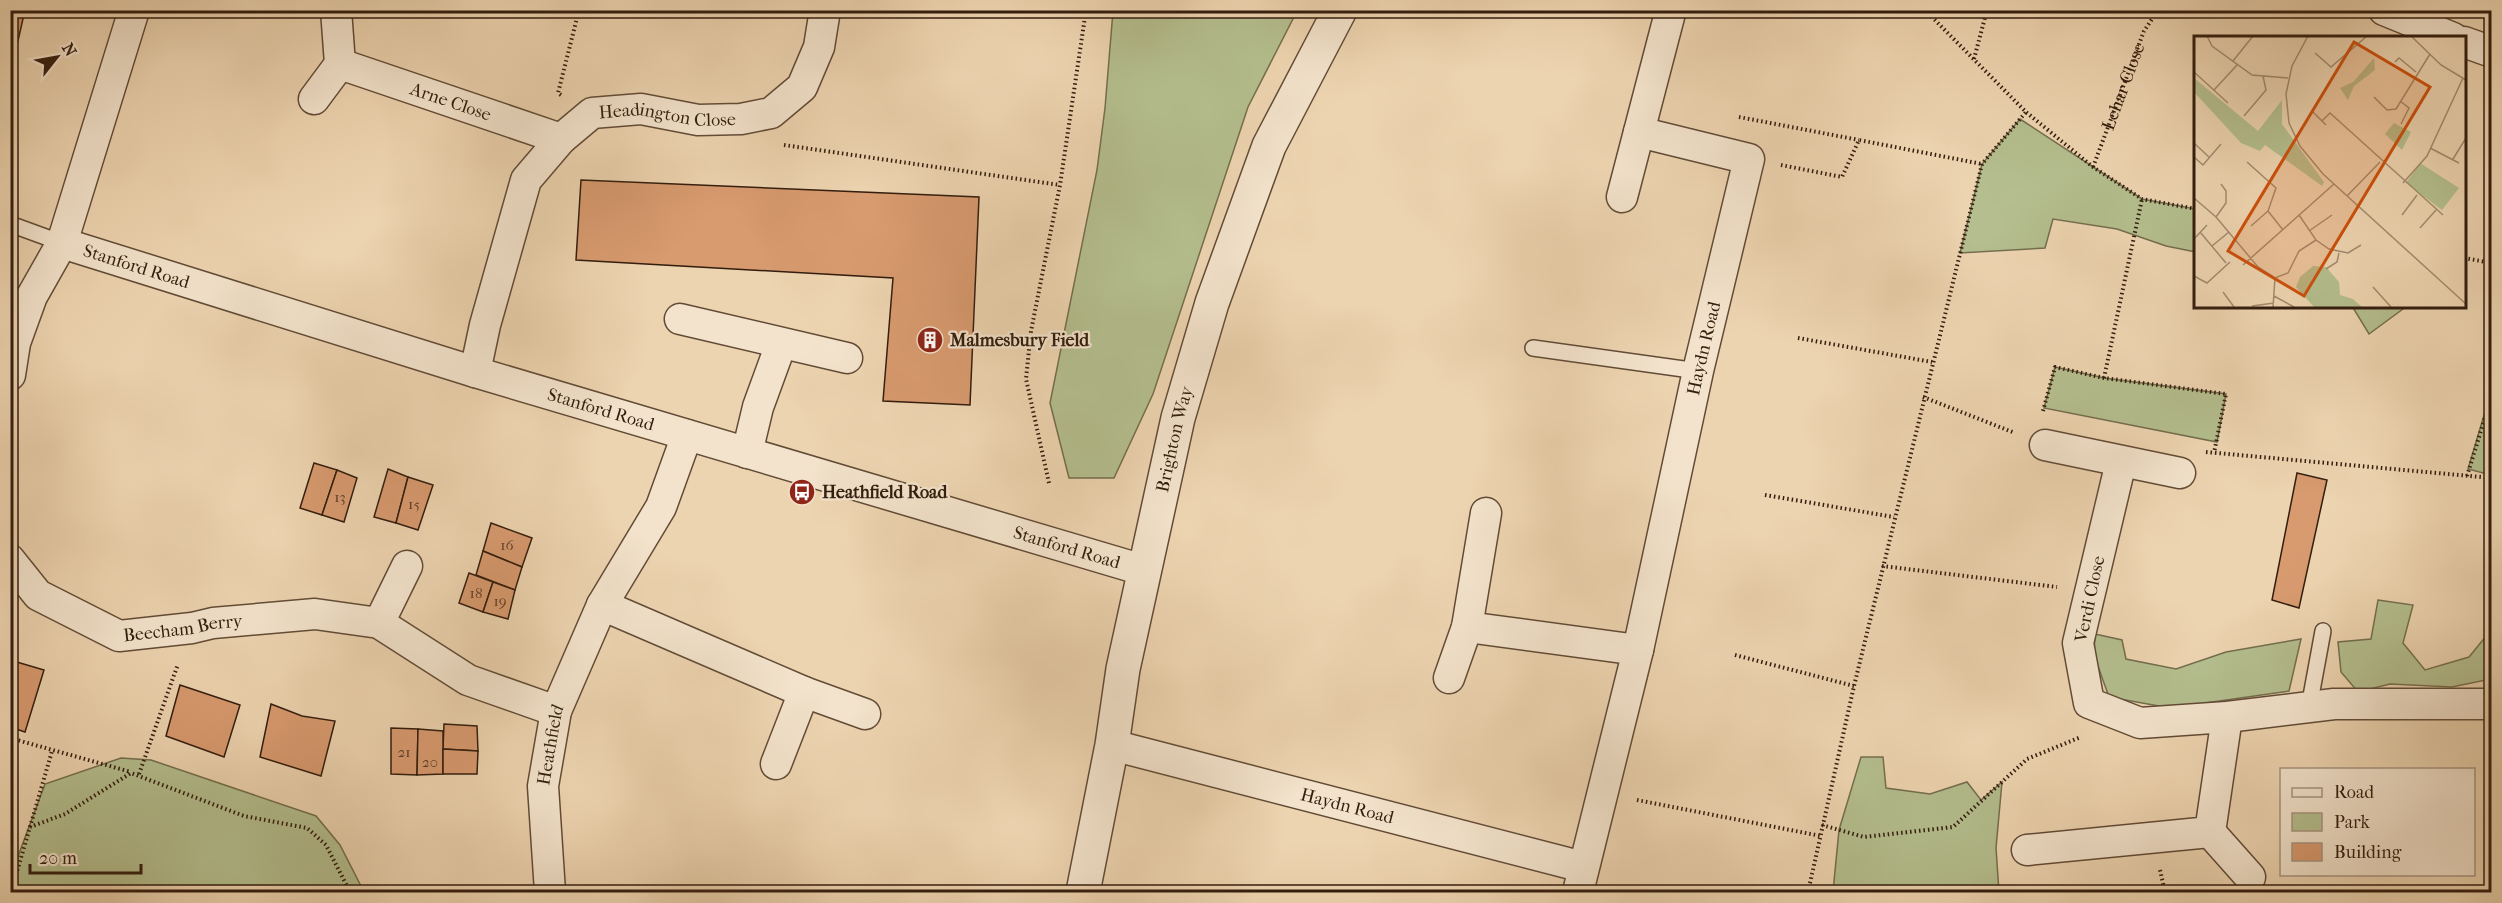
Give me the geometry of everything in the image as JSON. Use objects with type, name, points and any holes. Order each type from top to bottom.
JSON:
[{"type":"street","name":"Stanford Road","points":[[134,10],[62,243],[475,372],[1143,570]]},
{"type":"street","points":[[314,99],[340,64],[336,10]]},
{"type":"street","name":"Headington Close","points":[[475,372],[484,325],[526,180],[561,139],[592,113],[641,109],[698,120],[741,119],[771,112],[802,87],[819,47],[825,10]]},
{"type":"street","name":"Brighton Way","points":[[1083,892],[1112,745],[1123,669],[1178,418],[1212,303],[1269,146],[1340,10]]},
{"type":"street","points":[[2384,10],[2449,36]]},
{"type":"street","points":[[1622,197],[1670,14]]},
{"type":"street","points":[[2466,43],[2492,52]]},
{"type":"street","name":"Arne Close","points":[[340,64],[561,139]]},
{"type":"street","points":[[1639,132],[1749,159]]},
{"type":"street","name":"Haydn Road","points":[[1112,745],[1581,880],[1638,650],[1698,371],[1749,159]]},
{"type":"street","points":[[10,375],[15,342],[32,296],[62,243]]},
{"type":"street","points":[[680,319],[847,358]]},
{"type":"street","points":[[747,453],[758,407],[781,344]]},
{"type":"street","name":"Heathfield","points":[[550,892],[543,786],[556,711],[602,605],[661,507],[687,435]]},
{"type":"street","points":[[2040,442],[2121,462],[2180,473]]},
{"type":"street","name":"Verdi Close","points":[[2121,462],[2078,643],[2089,703],[2140,723],[2228,717],[2334,705],[2492,704]]},
{"type":"street","points":[[1449,678],[1467,627],[1486,513]]},
{"type":"street","name":"Beecham Berry","points":[[10,560],[38,595],[119,636],[192,628],[213,623],[315,614],[379,623],[468,680],[556,711]]},
{"type":"street","points":[[379,623],[407,566]]},
{"type":"street","points":[[602,605],[804,692],[865,714]]},
{"type":"street","points":[[1467,627],[1638,650]]},
{"type":"street","points":[[776,764],[804,692]]},
{"type":"street","points":[[2210,832],[2228,717]]},
{"type":"street","points":[[2027,850],[2210,832]]},
{"type":"street","points":[[2210,832],[2250,877]]},
{"type":"lane","name":"Stanford Road","points":[[10,224],[62,243]]},
{"type":"lane","points":[[1533,348],[1698,371]]},
{"type":"lane","points":[[2309,707],[2323,632]]},
{"type":"path","points":[[579,10],[558,93],[592,113]]},
{"type":"path","points":[[1048,483],[1026,379],[1031,331],[1060,185],[1086,10]]},
{"type":"path","points":[[1925,10],[2026,112],[2093,167],[2142,199],[2194,209]]},
{"type":"path","points":[[1973,60],[1987,10]]},
{"type":"path","name":"Lehar Close","points":[[2093,167],[2144,31],[2158,10]]},
{"type":"path","points":[[1808,892],[1882,566],[1982,164],[2026,112]]},
{"type":"path","points":[[1739,117],[1982,164]]},
{"type":"path","points":[[741,119],[773,144],[1060,185]]},
{"type":"path","points":[[1749,159],[1842,177],[1859,140]]},
{"type":"path","points":[[2104,378],[2142,199]]},
{"type":"path","points":[[2466,258],[2492,263]]},
{"type":"path","points":[[1798,338],[1932,362]]},
{"type":"path","points":[[1923,398],[2040,442],[2055,367],[2104,378],[2226,394],[2214,453]]},
{"type":"path","points":[[2467,476],[2492,395]]},
{"type":"path","points":[[2180,473],[2191,450],[2492,478]]},
{"type":"path","points":[[1765,495],[1894,517]]},
{"type":"path","points":[[1882,566],[2090,591]]},
{"type":"path","points":[[2487,653],[2492,625]]},
{"type":"path","points":[[139,774],[192,628]]},
{"type":"path","points":[[1735,655],[1854,686]]},
{"type":"path","points":[[1822,825],[1864,837],[1953,827],[2027,759],[2086,735]]},
{"type":"path","points":[[10,738],[139,774],[244,816],[306,828],[326,845],[350,892]]},
{"type":"path","points":[[11,892],[52,751]]},
{"type":"path","points":[[30,826],[65,814],[131,772]]},
{"type":"path","points":[[1634,799],[1821,836]]},
{"type":"green space","points":[[1113,11],[1297,11],[1248,107],[1153,394],[1114,478],[1069,478],[1050,403],[1097,170]]},
{"type":"green space","points":[[2020,119],[2142,199],[2194,209],[2194,252],[2166,246],[2117,229],[2053,219],[2045,248],[1960,253],[1982,164]]},
{"type":"green space","points":[[2353,308],[2404,308],[2369,334]]},
{"type":"green space","points":[[2055,367],[2104,378],[2226,394],[2217,442],[2044,408]]},
{"type":"green space","points":[[2490,395],[2492,395],[2491,475],[2468,469]]},
{"type":"green space","points":[[2378,600],[2413,605],[2403,643],[2425,670],[2469,657],[2491,630],[2491,679],[2452,687],[2390,684],[2358,692],[2341,672],[2338,642],[2371,639]]},
{"type":"green space","points":[[2095,634],[2122,640],[2126,659],[2176,669],[2226,652],[2301,639],[2289,691],[2170,708],[2109,697],[2094,655]]},
{"type":"green space","points":[[1861,757],[1883,757],[1886,788],[1930,794],[1967,782],[1981,800],[2002,782],[1996,848],[1999,892],[1833,892],[1839,830]]},
{"type":"green space","points":[[121,758],[151,760],[316,816],[340,845],[364,892],[11,892],[11,875],[45,784]]},
{"type":"building","points":[[10,10],[25,10],[10,76]]},
{"type":"building","name":"Malmesbury Field","points":[[581,180],[979,197],[970,405],[883,401],[893,278],[576,260]]},
{"type":"building","points":[[314,463],[337,470],[322,515],[300,508]]},
{"type":"building","points":[[388,469],[408,477],[396,523],[374,517]]},
{"type":"building","points":[[337,470],[357,478],[344,522],[322,515]]},
{"type":"building","points":[[2297,473],[2327,480],[2299,608],[2272,600]]},
{"type":"building","points":[[408,477],[433,485],[418,530],[396,523]]},
{"type":"building","points":[[491,523],[532,538],[522,567],[483,551]]},
{"type":"building","points":[[483,551],[522,567],[515,590],[476,575]]},
{"type":"building","points":[[469,573],[493,582],[483,612],[459,603]]},
{"type":"building","points":[[493,582],[515,590],[508,619],[483,612]]},
{"type":"building","points":[[10,660],[44,670],[25,732],[10,727]]},
{"type":"building","points":[[180,685],[240,705],[224,757],[166,736]]},
{"type":"building","points":[[271,704],[302,716],[335,721],[321,776],[260,757]]},
{"type":"building","points":[[444,724],[477,726],[478,751],[443,749]]},
{"type":"building","points":[[391,728],[418,729],[417,775],[391,774]]},
{"type":"building","points":[[418,729],[443,731],[443,774],[417,775]]},
{"type":"building","points":[[443,749],[478,751],[477,774],[443,774]]},
{"type":"building","points":[[10,762],[17,764],[10,788]]},
{"type":"place","name":"Malmesbury Field","points":[[930,340]]},
{"type":"place","name":"Heathfield Road","points":[[802,492]]}]
